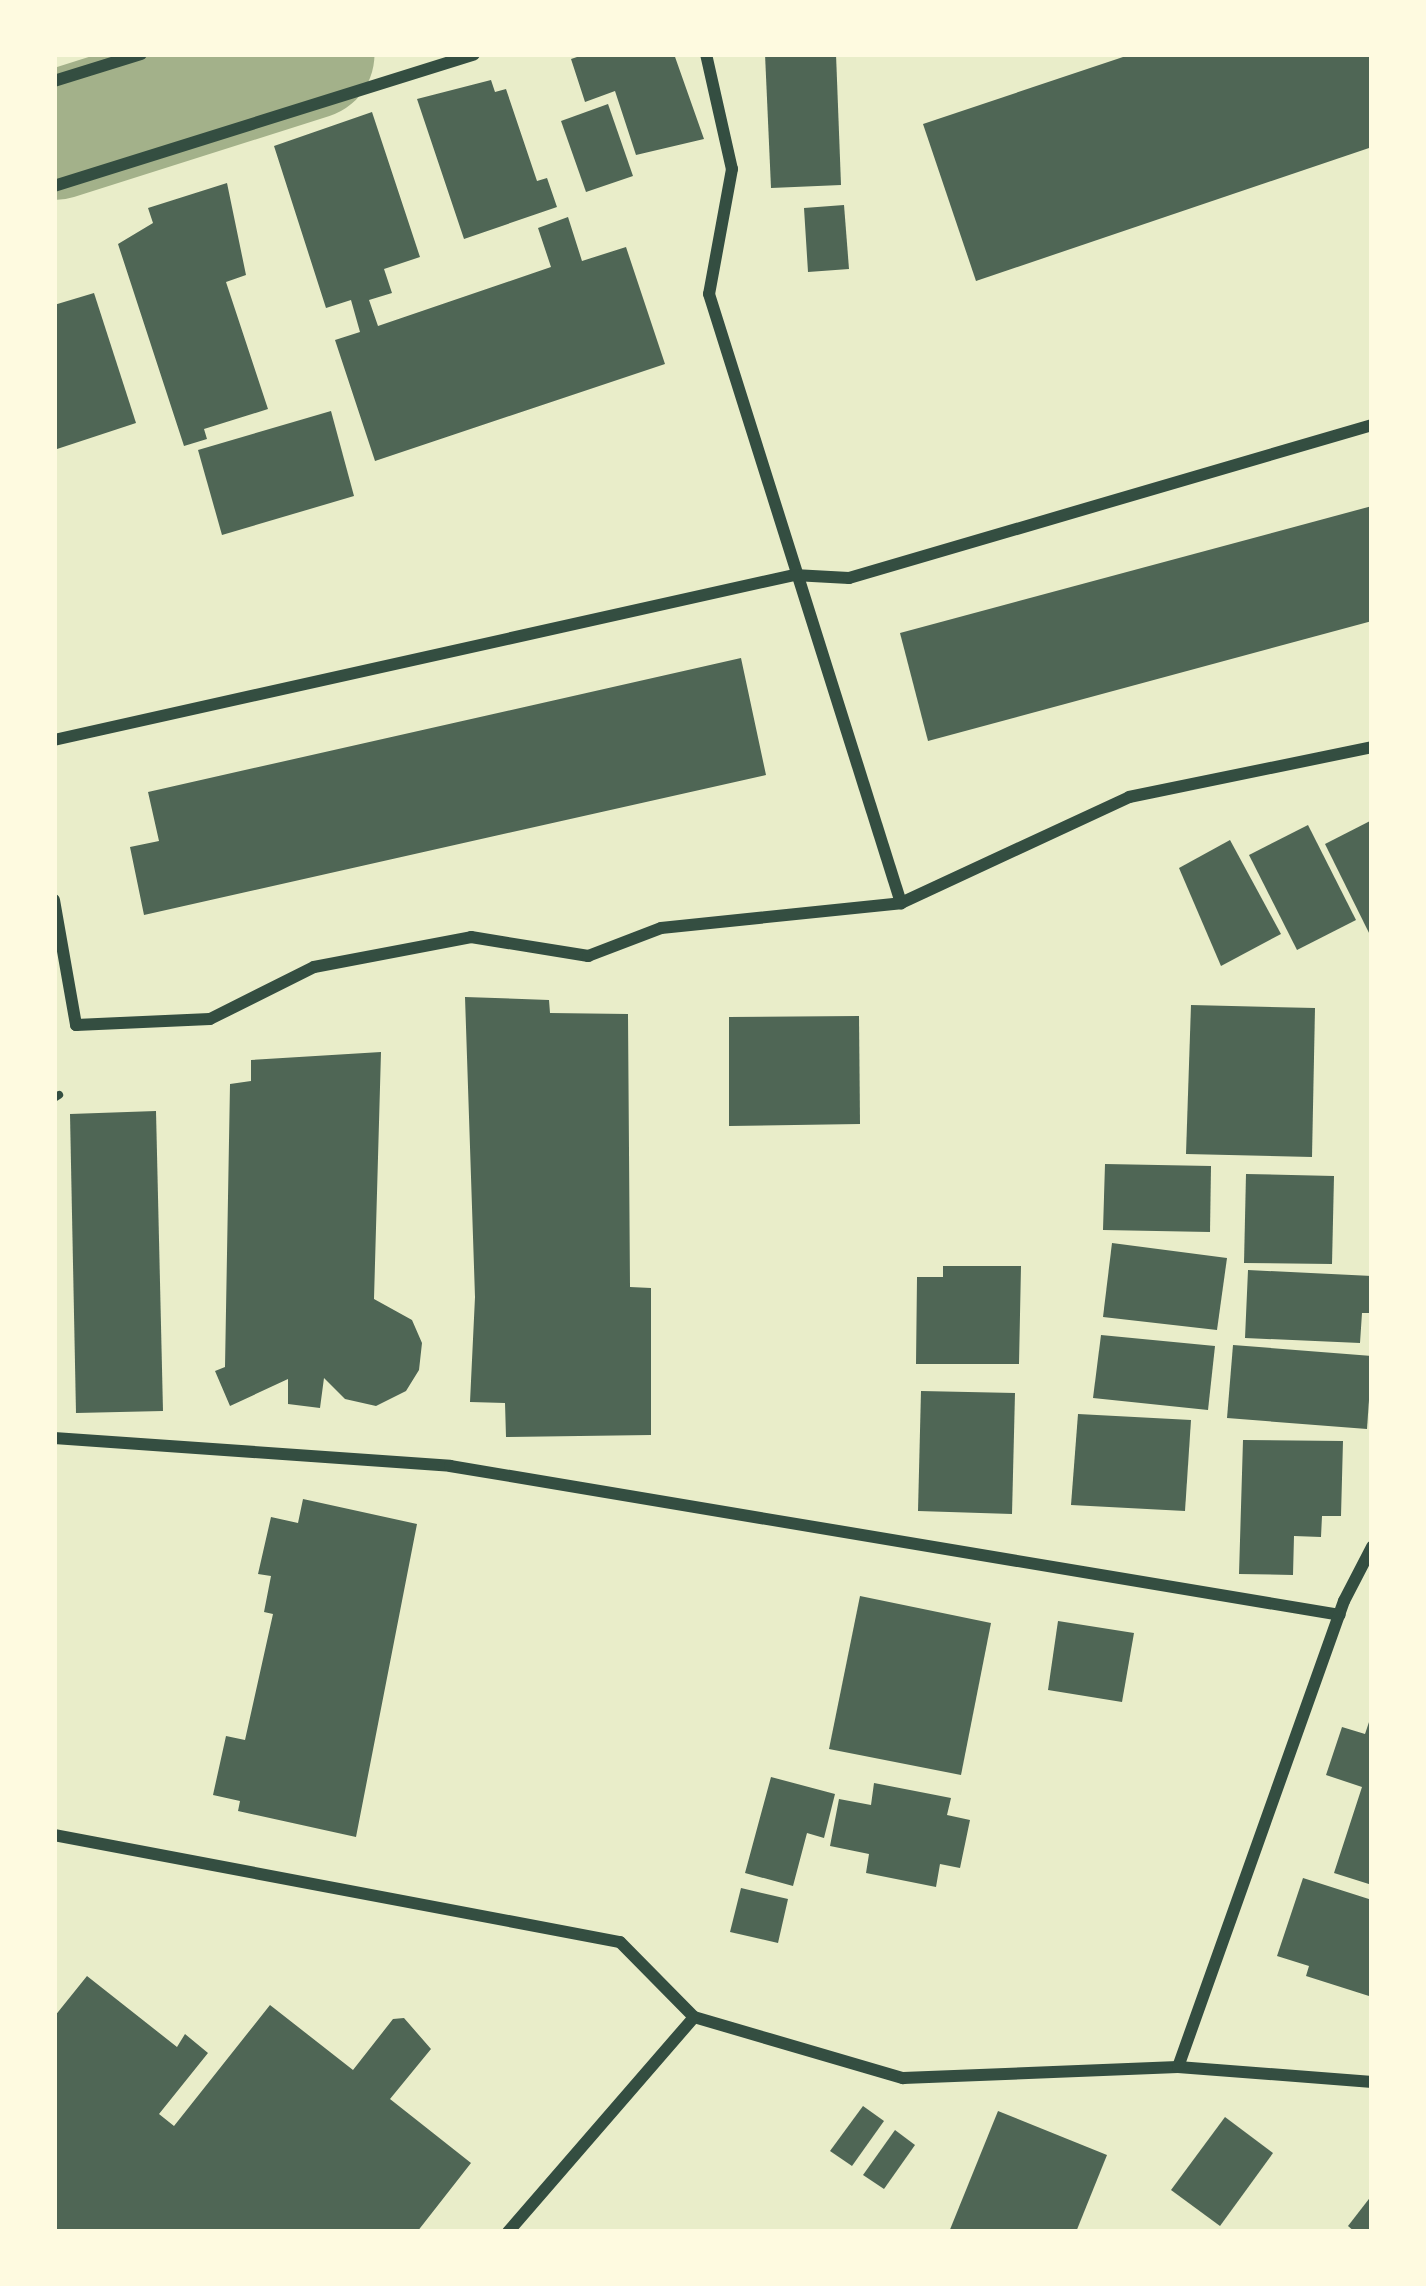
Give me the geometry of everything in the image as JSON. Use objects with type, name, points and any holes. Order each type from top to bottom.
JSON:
[{"type":"street","points":[[54,81],[140,54]]},
{"type":"street","points":[[54,186],[474,54]]},
{"type":"street","points":[[706,54],[732,169],[709,294],[901,902]]},
{"type":"street","points":[[54,740],[794,575],[849,578],[1372,425]]},
{"type":"street","points":[[54,900],[76,1025],[210,1018],[314,967],[471,937],[588,956],[661,928],[901,902],[1145,792],[1372,747]]},
{"type":"street","points":[[54,1438],[450,1466],[1340,1615]]},
{"type":"street","points":[[1178,2067],[1340,1615],[1372,1547]]},
{"type":"street","points":[[54,1835],[620,1942],[694,2017],[903,2078],[1178,2067],[1372,2082]]},
{"type":"street","points":[[508,2232],[694,2017]]},
{"type":"building","points":[[586,54],[674,54],[704,139],[636,155],[615,91],[585,102],[571,59]]},
{"type":"building","points":[[765,54],[836,54],[841,185],[771,188]]},
{"type":"building","points":[[1132,54],[1372,54],[1372,147],[976,281],[923,124]]},
{"type":"building","points":[[491,80],[495,92],[506,89],[537,181],[547,178],[557,207],[464,239],[417,99]]},
{"type":"building","points":[[608,104],[633,176],[586,192],[561,121]]},
{"type":"building","points":[[372,112],[420,257],[384,269],[392,293],[369,300],[378,326],[551,267],[538,228],[568,217],[582,261],[626,247],[665,364],[375,461],[335,340],[360,332],[351,300],[326,308],[274,146]]},
{"type":"building","points":[[227,183],[246,275],[226,282],[268,409],[204,429],[207,439],[184,446],[118,244],[153,223],[148,208]]},
{"type":"building","points":[[844,205],[849,269],[808,272],[804,208]]},
{"type":"building","points":[[94,293],[136,423],[54,450],[54,305]]},
{"type":"building","points":[[331,411],[354,496],[222,535],[198,450]]},
{"type":"building","points":[[1372,506],[1372,621],[928,741],[900,633]]},
{"type":"building","points":[[741,658],[766,775],[144,915],[130,847],[159,841],[148,792]]},
{"type":"building","points":[[1372,820],[1372,939],[1325,844]]},
{"type":"building","points":[[1308,825],[1356,920],[1297,950],[1249,855]]},
{"type":"building","points":[[1230,840],[1281,934],[1221,966],[1179,868]]},
{"type":"building","points":[[465,997],[549,1000],[550,1013],[628,1014],[630,1287],[651,1288],[651,1435],[506,1437],[505,1403],[470,1402],[475,1297]]},
{"type":"building","points":[[1191,1005],[1315,1008],[1312,1157],[1186,1154]]},
{"type":"building","points":[[859,1016],[860,1124],[729,1126],[729,1017]]},
{"type":"building","points":[[381,1052],[374,1299],[412,1320],[422,1343],[419,1370],[406,1391],[376,1406],[345,1399],[324,1378],[320,1408],[288,1404],[288,1379],[230,1406],[215,1371],[225,1367],[230,1084],[251,1081],[251,1060]]},
{"type":"building","points":[[156,1111],[163,1411],[76,1413],[70,1114]]},
{"type":"building","points":[[1105,1164],[1211,1166],[1210,1232],[1103,1230]]},
{"type":"building","points":[[1246,1174],[1334,1176],[1332,1264],[1244,1263]]},
{"type":"building","points":[[1112,1243],[1227,1258],[1217,1330],[1103,1317]]},
{"type":"building","points":[[943,1266],[1021,1266],[1019,1364],[916,1364],[917,1277],[943,1277]]},
{"type":"building","points":[[1248,1270],[1372,1276],[1372,1313],[1362,1313],[1360,1343],[1245,1338]]},
{"type":"building","points":[[1101,1335],[1215,1346],[1208,1410],[1093,1398]]},
{"type":"building","points":[[1233,1345],[1372,1356],[1367,1429],[1227,1418]]},
{"type":"building","points":[[921,1391],[1015,1393],[1012,1514],[918,1511]]},
{"type":"building","points":[[1078,1414],[1191,1420],[1185,1511],[1071,1505]]},
{"type":"building","points":[[1243,1440],[1343,1441],[1341,1516],[1322,1516],[1321,1537],[1294,1536],[1293,1575],[1239,1574]]},
{"type":"building","points":[[303,1499],[417,1524],[356,1837],[238,1811],[240,1801],[213,1795],[226,1736],[245,1740],[273,1614],[264,1612],[271,1576],[258,1574],[271,1517],[298,1523]]},
{"type":"building","points":[[860,1596],[991,1623],[961,1775],[829,1749]]},
{"type":"building","points":[[1058,1621],[1134,1633],[1122,1702],[1048,1690]]},
{"type":"building","points":[[1371,1716],[1372,1885],[1334,1873],[1362,1787],[1326,1775],[1342,1727],[1365,1734]]},
{"type":"building","points":[[771,1777],[835,1794],[824,1838],[807,1833],[793,1886],[745,1873]]},
{"type":"building","points":[[874,1783],[951,1798],[947,1815],[970,1820],[960,1868],[940,1864],[936,1887],[866,1873],[869,1854],[830,1846],[839,1799],[871,1805]]},
{"type":"building","points":[[1303,1878],[1372,1900],[1369,1996],[1306,1976],[1309,1966],[1277,1956]]},
{"type":"building","points":[[741,1888],[788,1899],[778,1943],[730,1932]]},
{"type":"building","points":[[87,1976],[177,2047],[185,2034],[208,2053],[159,2114],[174,2126],[270,2005],[353,2070],[393,2019],[404,2018],[431,2049],[390,2099],[471,2163],[417,2232],[54,2232],[54,2017]]},
{"type":"building","points":[[863,2106],[884,2121],[852,2166],[830,2151]]},
{"type":"building","points":[[998,2111],[1107,2155],[1076,2232],[949,2232]]},
{"type":"building","points":[[1225,2117],[1273,2153],[1220,2226],[1171,2190]]},
{"type":"building","points":[[895,2130],[915,2145],[884,2189],[863,2175]]},
{"type":"building","points":[[1372,2195],[1372,2232],[1355,2232],[1348,2226]]},
{"type":"waterway","points":[[54,135],[309,54]]}]
